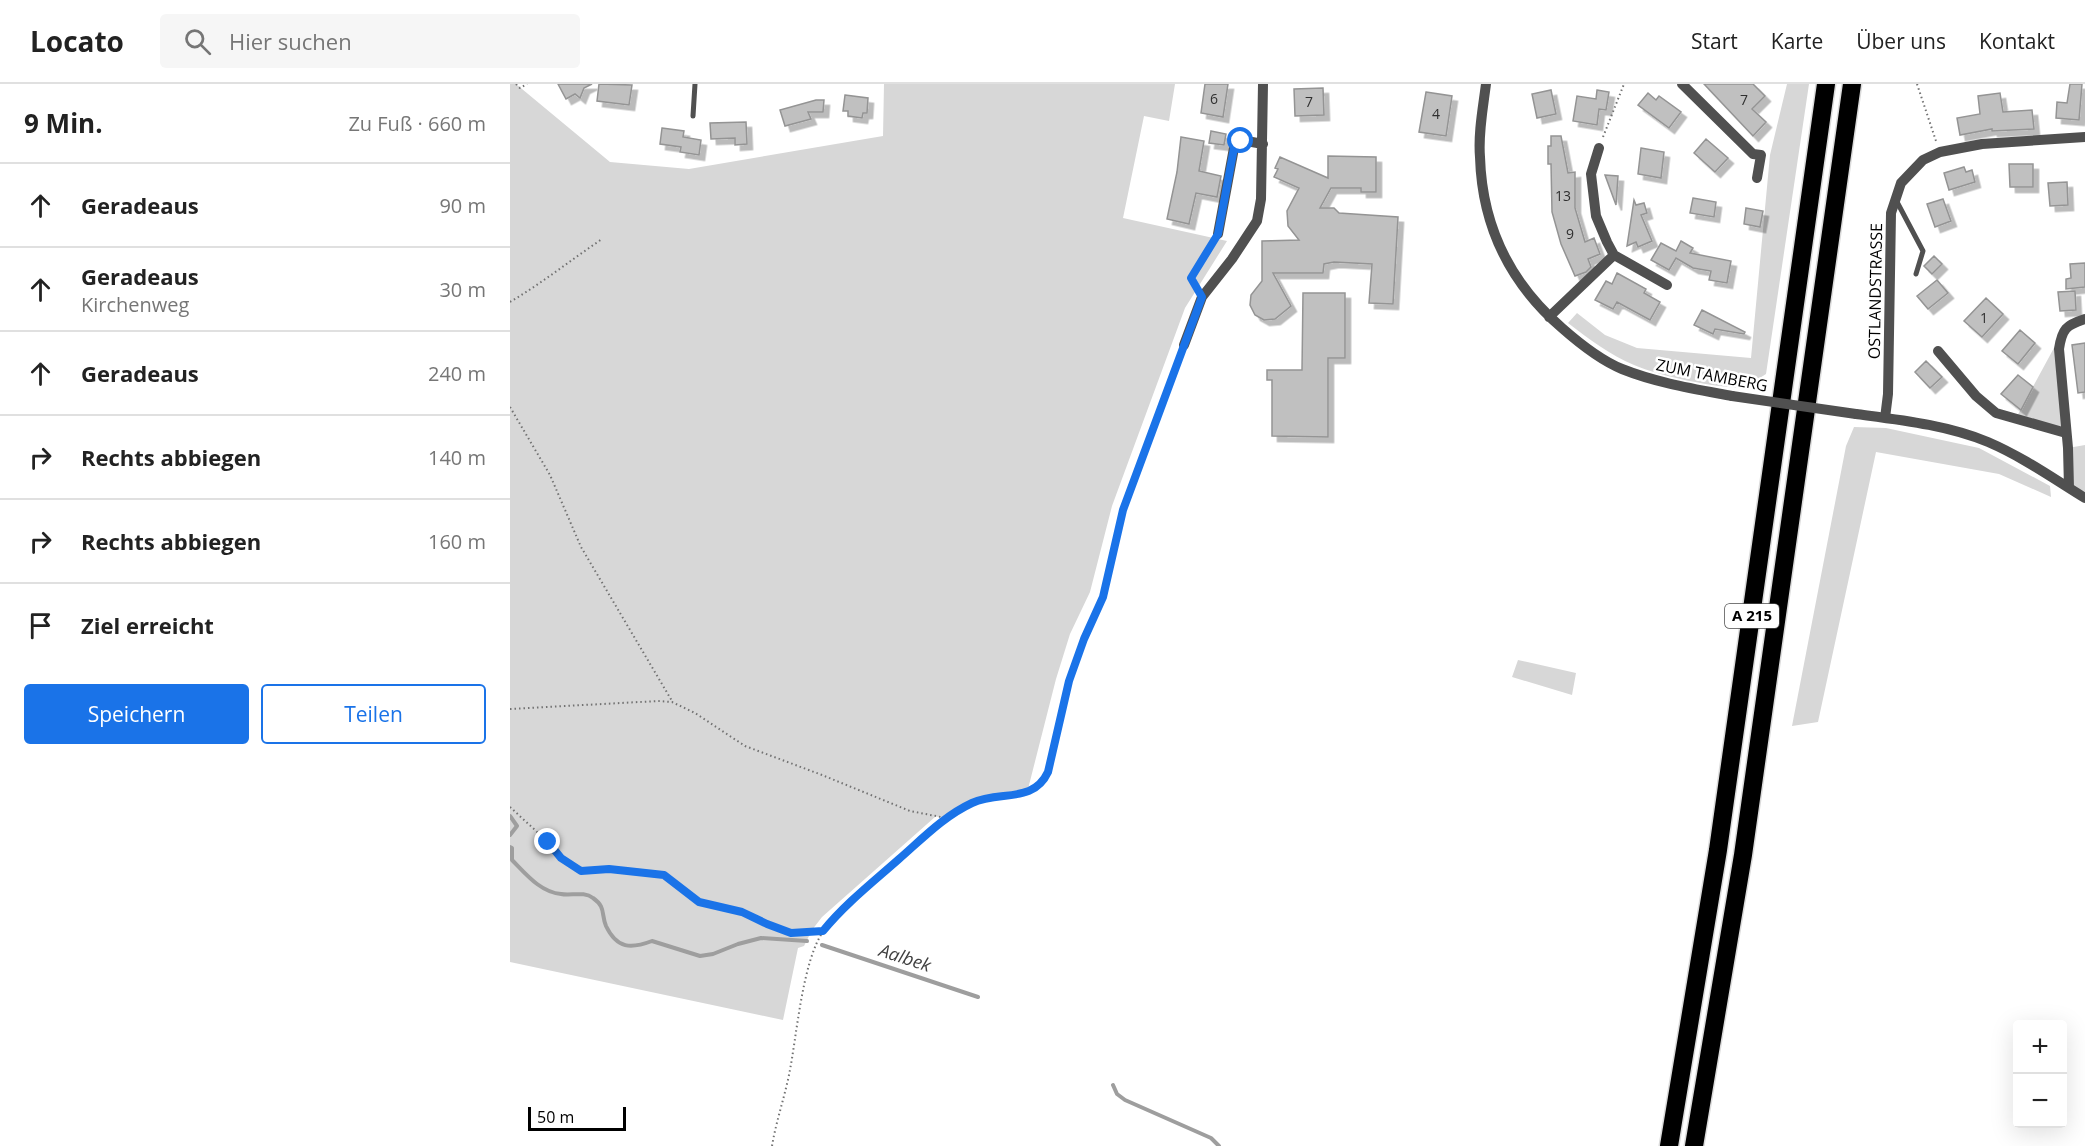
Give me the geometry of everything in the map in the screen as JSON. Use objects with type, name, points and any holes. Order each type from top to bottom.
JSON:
[{"type":"highway","name":"A 215","points":[[1669,1146],[1720,838],[1826,84]]},
{"type":"highway","name":"A 215","points":[[1694,1146],[1747,831],[1852,84]]},
{"type":"street","points":[[1184,345],[1202,297],[1232,260],[1257,221],[1261,199],[1263,84]]},
{"type":"street","name":"ZUM TAMBERG","points":[[1486,84],[1479,154],[1482,187],[1491,224],[1503,253],[1525,291],[1549,317],[1581,345],[1620,368],[1662,383],[1732,396],[1947,428],[1989,443],[2036,467],[2085,498]]},
{"type":"street","points":[[1682,84],[1754,154],[1761,155],[1757,178]]},
{"type":"street","name":"OSTLANDSTRASSE","points":[[1885,418],[1888,394],[1891,213],[1901,183],[1923,160],[1940,152],[1982,144],[2085,136]]},
{"type":"street","points":[[1218,234],[1234,148],[1241,141],[1263,144]]},
{"type":"street","points":[[1599,148],[1591,174],[1593,195],[1596,216],[1614,255],[1667,285]]},
{"type":"street","points":[[1549,317],[1614,255]]},
{"type":"street","points":[[2069,488],[2059,349],[2061,335],[2065,328],[2085,319]]},
{"type":"street","points":[[1938,351],[1976,396],[1996,413],[2066,433]]},
{"type":"lane","points":[[693,116],[695,84]]},
{"type":"lane","points":[[1895,199],[1923,251],[1916,273]]},
{"type":"lane","points":[[1202,297],[1191,278],[1218,234]]},
{"type":"path","points":[[516,84],[520,88],[527,84]]},
{"type":"path","points":[[1599,148],[1623,84]]},
{"type":"path","points":[[1917,84],[1940,152]]},
{"type":"path","points":[[510,302],[602,239]]},
{"type":"path","points":[[772,1146],[789,1076],[810,959],[823,931],[850,902],[946,818],[972,803],[992,796],[1027,793],[1043,783],[1048,772],[1069,681],[1084,639],[1103,597],[1123,510],[1184,345]]},
{"type":"path","points":[[510,407],[550,475],[581,547],[672,702]]},
{"type":"path","points":[[510,709],[658,700],[672,702],[694,713],[745,746],[910,811],[946,818]]},
{"type":"path","points":[[510,807],[548,842],[561,858],[581,871],[609,869],[664,875],[699,902],[742,912],[791,933],[823,931]]},
{"type":"shaded area","points":[[510,84],[516,84],[610,162],[689,169],[883,136],[884,84],[1175,84],[1169,121],[1144,116],[1123,218],[1227,241],[1185,308],[1112,506],[1090,592],[1070,634],[1056,679],[1027,793],[985,800],[946,818],[933,816],[935,817],[822,917],[804,946],[798,948],[783,1020],[510,962]]},
{"type":"shaded area","points":[[1787,84],[1809,84],[1766,374],[1744,388],[1688,381],[1625,361],[1568,323],[1577,313],[1605,335],[1637,348],[1751,358],[1770,155]]},
{"type":"shaded area","points":[[2061,335],[2066,433],[2015,420]]},
{"type":"shaded area","points":[[1854,427],[1886,428],[1979,448],[2050,486],[2051,497],[1999,474],[1876,452],[1818,722],[1792,726],[1846,446]]},
{"type":"shaded area","points":[[2085,445],[2085,498],[2069,488],[2068,448]]},
{"type":"shaded area","points":[[1518,660],[1576,673],[1572,695],[1512,677]]},
{"type":"building","points":[[558,84],[592,84],[584,88],[580,98],[575,94],[566,99]]},
{"type":"building","points":[[599,84],[632,85],[629,105],[597,101]]},
{"type":"building","points":[[1205,84],[1228,84],[1223,117],[1201,113]]},
{"type":"building","points":[[1704,84],[1753,84],[1765,96],[1752,109],[1766,122],[1753,136]]},
{"type":"building","points":[[2070,84],[2082,84],[2079,120],[2056,118],[2057,102],[2067,103]]},
{"type":"building","points":[[1323,88],[1324,115],[1295,116],[1294,89]]},
{"type":"building","points":[[1551,90],[1556,114],[1537,118],[1532,94]]},
{"type":"building","points":[[1597,90],[1609,92],[1606,110],[1599,109],[1597,125],[1573,121],[1577,96],[1596,99]]},
{"type":"building","points":[[1426,92],[1452,96],[1446,136],[1419,132]]},
{"type":"building","points":[[1648,93],[1656,100],[1659,96],[1681,112],[1669,128],[1638,105]]},
{"type":"building","points":[[2000,93],[2003,112],[2032,110],[2034,129],[1992,131],[1992,129],[1960,135],[1957,118],[1980,114],[1978,96]]},
{"type":"building","points":[[845,95],[868,98],[867,113],[863,113],[862,118],[848,116],[848,111],[843,111]]},
{"type":"building","points":[[824,100],[823,112],[808,112],[811,119],[785,126],[780,110]]},
{"type":"building","points":[[746,122],[747,144],[735,145],[735,138],[711,139],[710,123]]},
{"type":"building","points":[[662,128],[684,131],[683,137],[701,140],[699,155],[680,152],[681,147],[660,144]]},
{"type":"building","points":[[1211,131],[1226,134],[1224,145],[1209,143]]},
{"type":"building","points":[[1551,136],[1561,136],[1568,173],[1575,172],[1575,208],[1585,242],[1594,238],[1600,254],[1588,259],[1591,267],[1586,272],[1575,276],[1561,244],[1552,212],[1551,164],[1548,164],[1548,146],[1551,146]]},
{"type":"building","points":[[1181,137],[1204,141],[1199,171],[1221,176],[1217,197],[1196,193],[1189,224],[1167,219],[1177,172]]},
{"type":"building","points":[[1706,139],[1728,158],[1715,172],[1694,153]]},
{"type":"building","points":[[1641,148],[1664,152],[1661,178],[1638,174]]},
{"type":"building","points":[[1328,156],[1376,157],[1376,192],[1361,192],[1361,188],[1331,188],[1320,208],[1334,208],[1339,213],[1398,217],[1393,304],[1369,303],[1372,264],[1334,262],[1324,264],[1323,273],[1273,273],[1291,306],[1275,319],[1264,320],[1255,315],[1250,305],[1251,295],[1262,281],[1262,241],[1299,240],[1288,226],[1287,211],[1299,188],[1274,177],[1278,169],[1275,168],[1280,157],[1328,178]]},
{"type":"building","points":[[2009,164],[2033,164],[2033,187],[2010,187]]},
{"type":"building","points":[[1964,167],[1966,172],[1972,170],[1975,182],[1949,190],[1944,173]]},
{"type":"building","points":[[1605,175],[1618,176],[1616,205]]},
{"type":"building","points":[[2067,182],[2068,205],[2050,206],[2048,183]]},
{"type":"building","points":[[1693,198],[1716,202],[1714,217],[1690,213]]},
{"type":"building","points":[[1943,199],[1951,221],[1935,227],[1927,204]]},
{"type":"building","points":[[1634,200],[1636,205],[1644,203],[1647,213],[1641,215],[1652,241],[1638,247],[1636,242],[1627,246]]},
{"type":"building","points":[[1746,208],[1763,211],[1760,227],[1744,224]]},
{"type":"building","points":[[1681,241],[1693,248],[1690,253],[1731,261],[1727,283],[1709,280],[1711,271],[1693,268],[1676,258],[1669,270],[1651,260],[1661,243],[1676,251]]},
{"type":"building","points":[[1934,256],[1942,264],[1932,274],[1924,266]]},
{"type":"building","points":[[2085,263],[2085,287],[2066,289],[2066,279],[2071,278],[2070,264]]},
{"type":"building","points":[[1617,273],[1646,289],[1644,293],[1660,302],[1650,320],[1617,302],[1613,309],[1595,300],[1606,281],[1612,284]]},
{"type":"building","points":[[1937,280],[1948,293],[1928,309],[1917,296]]},
{"type":"building","points":[[2075,291],[2076,310],[2060,311],[2058,292]]},
{"type":"building","points":[[1303,293],[1345,293],[1345,358],[1328,358],[1328,437],[1272,436],[1272,380],[1267,380],[1267,370],[1302,370]]},
{"type":"building","points":[[1986,298],[2003,314],[1982,337],[1964,321]]},
{"type":"building","points":[[1702,310],[1745,332],[1744,334],[1715,329],[1713,334],[1694,325]]},
{"type":"building","points":[[2020,330],[2035,343],[2018,364],[2002,351]]},
{"type":"building","points":[[2085,343],[2085,392],[2078,393],[2072,345]]},
{"type":"building","points":[[1926,361],[1942,377],[1930,388],[1915,372]]},
{"type":"building","points":[[2018,375],[2033,387],[2021,410],[2001,394]]},
{"type":"waterway","name":"Aalbek","points":[[510,816],[517,826],[510,835]]},
{"type":"waterway","name":"Aalbek","points":[[510,847],[512,848],[512,860],[546,890],[553,893],[586,895],[597,901],[602,908],[610,934],[625,945],[638,945],[652,941],[700,956],[761,938],[807,941]]},
{"type":"waterway","name":"Aalbek","points":[[822,945],[978,997]]},
{"type":"waterway","name":"Aalbek","points":[[1113,1085],[1117,1094],[1125,1100],[1211,1138],[1219,1146]]},
{"type":"route","points":[[548,842],[561,858],[581,871],[609,869],[664,875],[699,902],[742,912],[791,933],[823,931],[850,902],[946,818],[972,803],[992,796],[1027,793],[1043,783],[1048,772],[1069,681],[1084,639],[1103,597],[1123,510],[1202,297],[1191,278],[1218,234],[1234,148],[1241,141]]}]
